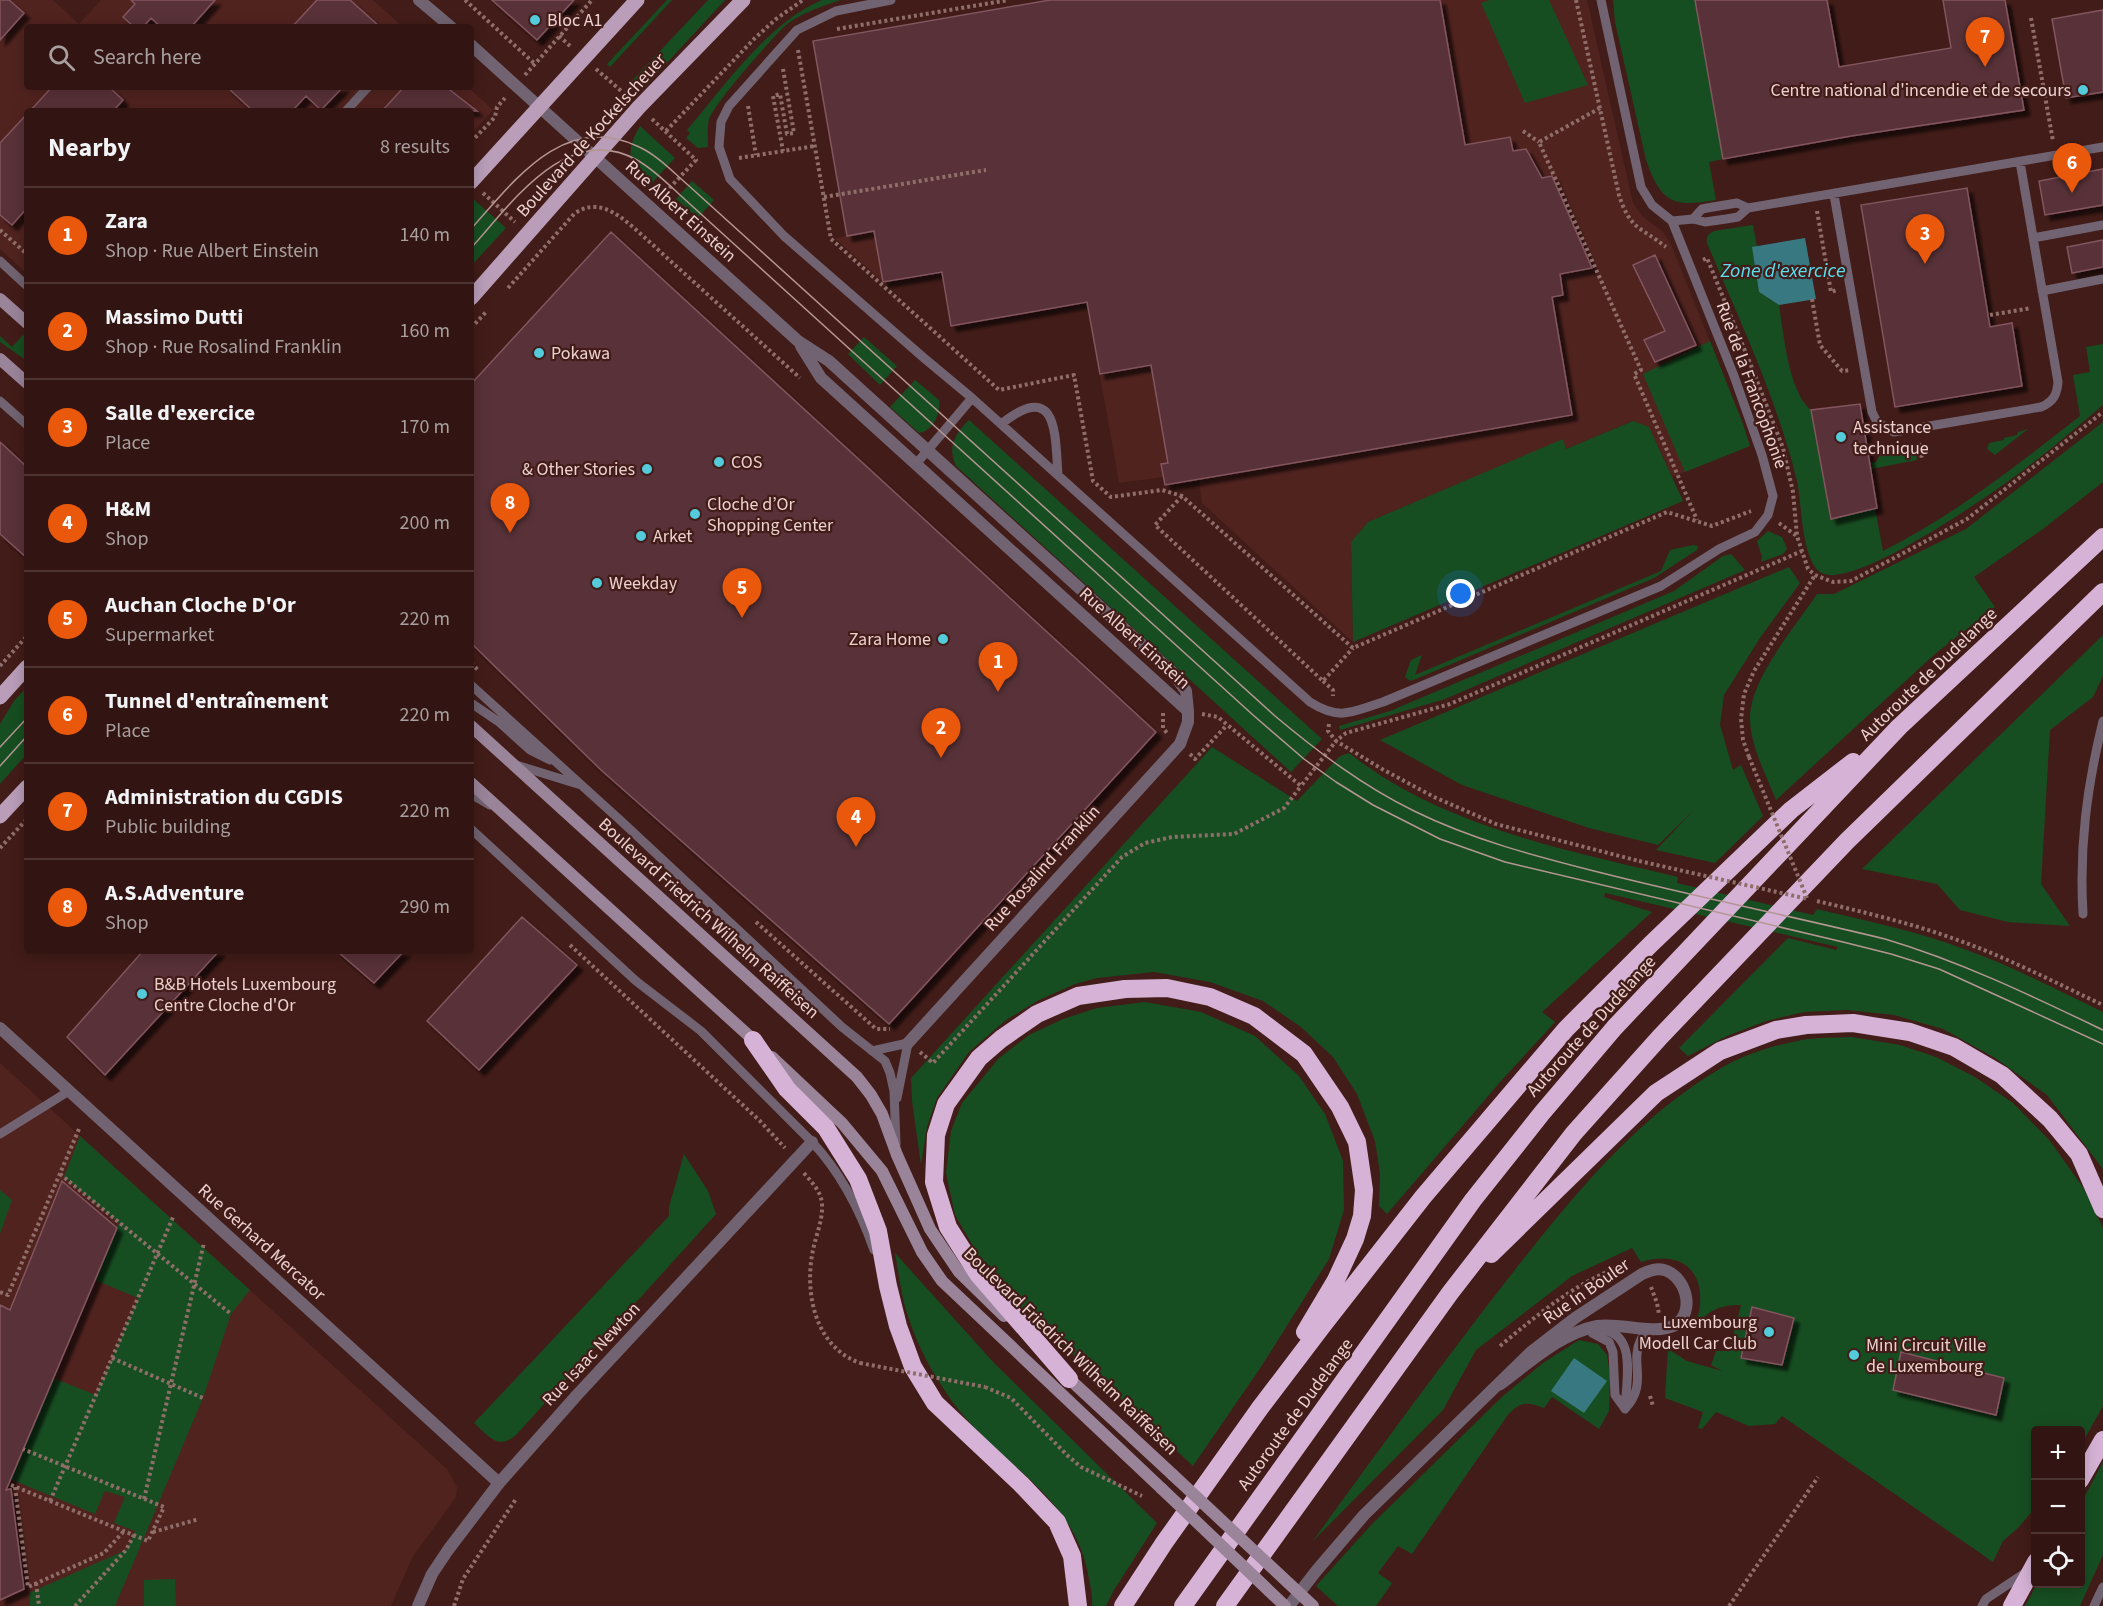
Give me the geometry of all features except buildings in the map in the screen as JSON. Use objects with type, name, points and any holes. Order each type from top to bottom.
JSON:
[{"type":"highway","name":"Autoroute de Dudelange","points":[[1183,1606],[1473,1200],[1542,1113],[1615,1027],[1899,727],[2103,537]]},
{"type":"highway","points":[[1225,1606],[1450,1293],[1574,1133],[1660,1037],[1847,841],[2103,592]]},
{"type":"highway","points":[[1123,1606],[1164,1543],[1260,1408],[1423,1197],[1566,1029],[1791,810],[1899,727]]},
{"type":"highway","points":[[1070,1379],[978,1274],[948,1227],[934,1182],[936,1135],[946,1104],[979,1059],[1001,1038],[1037,1014],[1078,996],[1125,989],[1167,988],[1210,997],[1254,1016],[1304,1054],[1340,1107],[1358,1142],[1364,1190],[1362,1216],[1355,1239],[1336,1280],[1260,1408]]},
{"type":"highway","points":[[1450,1293],[1656,1093],[1720,1052],[1776,1030],[1806,1025],[1853,1023],[1910,1032],[1954,1047],[2002,1075],[2050,1119],[2079,1154],[2103,1209]]},
{"type":"highway","points":[[753,1040],[787,1089],[826,1128],[858,1179],[878,1231],[898,1326],[913,1367],[935,1403],[1021,1484],[1057,1522],[1072,1556],[1078,1606]]},
{"type":"highway","points":[[2085,1471],[2103,1440]]},
{"type":"highway","points":[[2012,1606],[2031,1571]]},
{"type":"main road","points":[[475,185],[540,108],[637,0]]},
{"type":"main road","name":"Boulevard de Kockelscheuer","points":[[474,295],[639,107],[743,0]]},
{"type":"main road","points":[[0,299],[24,320]]},
{"type":"main road","points":[[0,359],[24,380]]},
{"type":"main road","points":[[0,697],[24,670]]},
{"type":"main road","name":"Boulevard Friedrich Wilhelm Raiffeisen","points":[[474,729],[857,1077],[882,1114],[897,1155],[930,1229],[959,1272],[1313,1606]]},
{"type":"main road","points":[[474,786],[842,1123],[882,1171],[922,1252],[942,1281],[1287,1606]]},
{"type":"main road","points":[[0,816],[24,790]]},
{"type":"street","points":[[421,0],[447,24]]},
{"type":"street","name":"Rue Albert Einstein","points":[[474,48],[798,341],[829,361],[1173,673],[1186,691],[1188,711]]},
{"type":"street","name":"Rue Albert Einstein","points":[[798,341],[821,378],[1188,711]]},
{"type":"street","name":"Rue Rosalind Franklin","points":[[908,1043],[1180,744],[1186,728],[1188,711]]},
{"type":"street","name":"Rue Gerhard Mercator","points":[[0,1028],[499,1483]]},
{"type":"street","name":"Rue Isaac Newton","points":[[418,1606],[432,1574],[499,1483],[577,1395],[812,1142]]},
{"type":"street","name":"Rue In Bouler","points":[[1287,1606],[1364,1515],[1531,1352],[1575,1318],[1642,1274],[1654,1269],[1672,1274],[1685,1288],[1685,1307],[1682,1319],[1677,1324],[1660,1329],[1615,1325],[1597,1326],[1582,1331],[1562,1340],[1499,1385]]},
{"type":"lane","points":[[891,0],[836,11],[797,30],[729,106],[721,122],[719,147],[730,179],[784,236],[972,398],[1310,702],[1325,712],[1338,714],[1352,712],[1383,702],[1661,586],[1719,549],[1755,532],[1763,513]]},
{"type":"lane","name":"Rue de la Francophonie","points":[[1601,0],[1641,187],[1652,205],[1672,221],[1734,376],[1762,455],[1773,496],[1763,513]]},
{"type":"lane","points":[[349,108],[365,90]]},
{"type":"lane","points":[[1693,219],[1702,209],[1707,208],[1737,203],[1748,208],[1834,195],[2103,147]]},
{"type":"lane","points":[[1834,195],[1872,412],[1877,422],[1894,432],[2047,405],[2058,391],[2058,382],[2020,162]]},
{"type":"lane","points":[[1672,221],[1693,219],[1705,222],[1738,217],[1748,208]]},
{"type":"lane","points":[[2033,238],[2103,225]]},
{"type":"lane","points":[[0,261],[24,283]]},
{"type":"lane","points":[[2042,291],[2103,279]]},
{"type":"lane","points":[[916,464],[972,398]]},
{"type":"lane","points":[[0,401],[24,422]]},
{"type":"lane","points":[[1001,424],[1014,413],[1030,407],[1038,407],[1046,412],[1052,418],[1054,426],[1058,475]]},
{"type":"lane","name":"Boulevard Friedrich Wilhelm Raiffeisen","points":[[474,688],[842,1027],[885,1061],[894,1091],[897,1155]]},
{"type":"lane","name":"Boulevard Friedrich Wilhelm Raiffeisen","points":[[474,705],[499,722],[530,750],[560,765]]},
{"type":"lane","points":[[2083,914],[2081,873],[2083,831],[2093,761],[2103,721]]},
{"type":"lane","points":[[513,765],[583,786]]},
{"type":"lane","points":[[474,796],[503,812]]},
{"type":"lane","points":[[474,832],[636,981],[701,1032],[824,1155],[861,1213],[888,1286]]},
{"type":"lane","points":[[872,1052],[908,1043],[896,1101],[894,1124]]},
{"type":"lane","points":[[0,1134],[69,1091]]},
{"type":"lane","points":[[1625,1409],[1637,1392],[1638,1348],[1641,1339],[1650,1328]]},
{"type":"lane","points":[[1582,1331],[1604,1330],[1614,1333],[1623,1341],[1627,1351],[1625,1409]]},
{"type":"lane","points":[[1582,1331],[1594,1333],[1610,1342],[1613,1352],[1615,1395],[1625,1409]]},
{"type":"lane","points":[[1982,1606],[1986,1599],[2031,1567]]},
{"type":"lane","points":[[2094,1606],[2103,1587]]},
{"type":"path","points":[[465,0],[535,64],[592,0]]},
{"type":"path","points":[[666,131],[753,39],[803,0]]},
{"type":"path","points":[[835,30],[1008,0]]},
{"type":"path","points":[[2031,18],[2039,60]]},
{"type":"path","points":[[559,36],[696,160],[724,161],[815,146]]},
{"type":"path","points":[[790,57],[805,44]]},
{"type":"path","points":[[798,49],[831,239],[999,390],[1074,375],[1092,481],[1111,497],[1162,490],[1182,496],[1353,648]]},
{"type":"path","points":[[775,73],[782,66],[794,133],[787,134],[780,94],[773,96],[783,151]]},
{"type":"path","points":[[747,104],[756,156]]},
{"type":"path","points":[[474,139],[495,117],[497,107]]},
{"type":"path","points":[[1539,142],[1600,108]]},
{"type":"path","points":[[1523,131],[1539,142],[1641,370],[1634,374],[1698,521]]},
{"type":"path","points":[[660,198],[696,160]]},
{"type":"path","points":[[824,197],[986,170]]},
{"type":"path","points":[[475,185],[544,247]]},
{"type":"path","points":[[500,296],[574,214],[587,208],[604,207],[633,227]]},
{"type":"path","points":[[0,230],[24,251]]},
{"type":"path","points":[[1812,299],[1820,345],[1842,371],[1866,368]]},
{"type":"path","points":[[474,325],[493,304]]},
{"type":"path","points":[[1182,496],[1155,525],[1323,681],[1353,648],[1667,512],[1712,526],[1750,511],[1763,513],[1797,536],[1808,569],[1815,575],[1833,582],[1851,581],[1967,519],[2103,412]]},
{"type":"path","points":[[1920,447],[1922,459]]},
{"type":"path","points":[[927,1057],[933,1063],[1122,857],[1145,843],[1172,837],[1234,834],[1284,808],[1336,741],[1346,733],[1450,704],[1802,551]]},
{"type":"path","points":[[1808,899],[1749,757],[1743,740],[1741,719],[1744,694],[1754,671],[1815,575]]},
{"type":"path","points":[[0,666],[24,639]]},
{"type":"path","points":[[1188,711],[1218,717],[1301,786]]},
{"type":"path","points":[[1195,759],[1227,725]]},
{"type":"path","points":[[1336,741],[1434,797],[1496,824],[1640,861],[1869,913],[1953,938],[1992,953],[2103,1005]]},
{"type":"path","points":[[0,848],[24,822]]},
{"type":"path","points":[[567,942],[760,1121],[784,1147],[818,1191],[822,1203],[821,1216],[811,1263],[810,1289],[816,1316],[832,1346],[845,1358],[860,1363],[985,1387],[1011,1398],[1082,1467],[1129,1489],[1146,1500]]},
{"type":"path","points":[[854,1012],[876,1029],[891,1029]]},
{"type":"path","points":[[0,1292],[8,1295],[79,1129]]},
{"type":"path","points":[[60,1174],[231,1314]]},
{"type":"path","points":[[50,1501],[174,1215]]},
{"type":"path","points":[[144,1499],[204,1243]]},
{"type":"path","points":[[112,1358],[203,1398]]},
{"type":"path","points":[[23,1449],[164,1507],[148,1541],[13,1486],[28,1587],[104,1553],[124,1532]]},
{"type":"path","points":[[1730,1606],[1818,1477]]},
{"type":"path","points":[[454,1606],[463,1580],[516,1499]]},
{"type":"path","points":[[152,1532],[199,1519]]},
{"type":"path","points":[[75,1606],[126,1550],[134,1535]]},
{"type":"path","points":[[36,1583],[39,1606]]},
{"type":"shaded area","points":[[0,0],[53,0],[79,24],[24,24],[24,90],[471,90],[493,110],[474,131],[474,108],[24,108],[24,271],[0,249]]},
{"type":"shaded area","points":[[101,0],[373,0],[400,24],[79,24]]},
{"type":"shaded area","points":[[1050,0],[1587,0],[1633,203],[1642,216],[1663,232],[1671,244],[1750,446],[1672,477],[1649,427],[1632,421],[1566,449],[1562,440],[1368,522],[1351,542],[1353,642],[1202,503],[1199,480],[1165,485],[1163,477],[1119,483],[1087,302],[951,326],[941,272],[883,282],[835,238],[847,236]]},
{"type":"shaded area","points":[[0,1063],[448,1470],[457,1487],[456,1497],[412,1558],[391,1606],[0,1606]]},
{"type":"green space","points":[[667,0],[672,0],[610,67],[607,64]]},
{"type":"green space","points":[[708,0],[725,0],[639,93],[629,84]]},
{"type":"green space","points":[[822,0],[841,0],[798,17],[786,25],[732,85],[709,119],[708,147],[698,148],[686,138],[690,133],[687,130],[748,57],[783,24],[802,10]]},
{"type":"green space","points":[[1490,0],[1549,0],[1588,85],[1525,103],[1481,3]]},
{"type":"green space","points":[[1613,0],[1695,0],[1723,159],[1709,162],[1716,200],[1678,202],[1670,199],[1657,185],[1646,160],[1615,22]]},
{"type":"green space","points":[[640,126],[675,158],[648,187],[636,173],[631,158],[632,143]]},
{"type":"green space","points":[[692,181],[714,200],[698,218],[676,199]]},
{"type":"green space","points":[[474,200],[506,228],[474,263]]},
{"type":"green space","points":[[1753,225],[1757,247],[1753,247],[1759,292],[1779,305],[1792,376],[1803,401],[1811,410],[1831,518],[1875,509],[1883,551],[1910,537],[1960,505],[2009,471],[2080,416],[2073,375],[2090,372],[2086,347],[2103,344],[2103,405],[2013,477],[1939,528],[1882,559],[1856,570],[1835,575],[1820,572],[1809,555],[1797,481],[1779,420],[1757,360],[1707,243],[1708,236],[1714,231]]},
{"type":"green space","points":[[23,335],[24,359],[0,342],[0,336],[12,347]]},
{"type":"green space","points":[[864,337],[897,366],[880,385],[848,354]]},
{"type":"green space","points":[[1710,341],[1750,446],[1685,472],[1643,374]]},
{"type":"green space","points":[[915,380],[939,400],[939,411],[935,421],[924,432],[919,433],[890,407]]},
{"type":"green space","points":[[969,420],[1322,739],[1291,772],[956,466],[952,447],[956,436]]},
{"type":"green space","points":[[1633,421],[1649,427],[1683,501],[1353,642],[1351,542],[1368,522],[1563,439],[1566,449]]},
{"type":"green space","points":[[2103,422],[2103,482],[2043,529],[1974,577],[1995,607],[1936,653],[1776,800],[1753,740],[1750,720],[1752,704],[1757,688],[1775,654],[1817,594],[1834,594],[1966,529]]},
{"type":"green space","points":[[2028,429],[1995,455],[1987,449],[1989,443],[2004,440],[2004,438]]},
{"type":"green space","points":[[1906,451],[1910,455],[1916,454],[1917,460],[1871,469],[1870,463],[1876,462],[1880,455]]},
{"type":"green space","points":[[1768,531],[1782,537],[1787,549],[1783,554],[1761,562],[1762,557],[1757,541]]},
{"type":"green space","points":[[1698,546],[1697,550],[1654,578],[1416,679],[1410,681],[1405,677],[1411,660],[1422,655],[1415,675],[1661,571],[1670,550]]},
{"type":"green space","points":[[1731,554],[1745,570],[1445,699],[1340,730],[1339,726],[1390,711],[1674,591],[1723,556]]},
{"type":"green space","points":[[1789,567],[1800,583],[1760,638],[1724,695],[1720,725],[1733,770],[1741,765],[1763,816],[1715,863],[1656,850],[1695,809],[1658,845],[1589,828],[1462,785],[1380,740]]},
{"type":"green space","points":[[2103,635],[2103,676],[2093,697],[2050,730],[2041,884],[2070,926],[2008,922],[1960,910],[1937,884],[1862,869]]},
{"type":"green space","points":[[24,690],[24,757],[0,784],[0,724],[14,701]]},
{"type":"green space","points":[[1212,747],[1297,801],[1340,756],[1349,753],[1424,800],[1507,833],[1593,857],[1678,877],[1677,883],[1813,915],[1817,909],[1910,932],[1982,956],[2034,979],[2103,1012],[2103,1169],[2047,1095],[1995,1058],[1943,1029],[1894,1015],[1847,1010],[1804,1012],[1766,1021],[1727,1036],[1688,1056],[1679,1048],[1788,938],[1836,950],[1838,947],[1605,893],[1604,897],[1652,912],[1542,1012],[1555,1022],[1387,1214],[1379,1206],[1380,1173],[1375,1141],[1357,1094],[1333,1057],[1301,1027],[1263,1001],[1210,982],[1154,972],[1097,978],[1075,984],[1039,1000],[1006,1020],[969,1052],[937,1098],[927,1127],[921,1165],[911,1078]]},
{"type":"green space","points":[[1145,1002],[1201,1012],[1255,1036],[1299,1076],[1325,1114],[1343,1161],[1344,1210],[1329,1259],[1261,1367],[1193,1466],[1018,1304],[984,1265],[955,1215],[946,1173],[951,1131],[962,1103],[999,1058],[1029,1035],[1063,1019],[1097,1008]]},
{"type":"green space","points":[[1852,1037],[1900,1045],[1936,1057],[1975,1077],[2013,1103],[2050,1141],[2084,1189],[2103,1228],[2103,1406],[2085,1438],[2085,1426],[2031,1426],[2031,1513],[2003,1541],[1993,1562],[1782,1416],[1775,1424],[1749,1426],[1716,1412],[1702,1429],[1698,1428],[1703,1412],[1665,1398],[1668,1349],[1687,1361],[1722,1371],[1711,1365],[1716,1351],[1729,1351],[1741,1305],[1715,1310],[1695,1326],[1700,1295],[1698,1282],[1692,1272],[1684,1264],[1672,1259],[1641,1262],[1632,1248],[1572,1276],[1476,1350],[1443,1410],[1312,1542],[1507,1280],[1579,1192],[1631,1137],[1689,1089],[1740,1058],[1771,1047],[1821,1038]]},
{"type":"green space","points":[[80,1136],[250,1290],[231,1314],[203,1398],[115,1606],[30,1606],[29,1593],[126,1550],[135,1531],[114,1523],[125,1497],[105,1491],[95,1514],[10,1479],[53,1378],[96,1395],[138,1298],[95,1280],[119,1223],[64,1177]]},
{"type":"green space","points":[[684,1154],[708,1191],[716,1214],[517,1434],[505,1441],[494,1440],[474,1423],[669,1216],[669,1207]]},
{"type":"green space","points":[[0,1190],[12,1200],[0,1234]]},
{"type":"green space","points":[[895,1253],[994,1363],[1157,1523],[1106,1606],[1092,1606],[1088,1574],[1080,1546],[1067,1522],[1031,1480],[970,1423],[932,1371],[916,1339],[908,1316]]},
{"type":"green space","points":[[1579,1340],[1598,1344],[1607,1355],[1610,1375],[1609,1411],[1599,1429],[1552,1397],[1544,1408],[1532,1404],[1519,1405],[1507,1416],[1412,1554],[1398,1546],[1378,1573],[1392,1583],[1376,1606],[1338,1606],[1316,1586],[1372,1524],[1503,1396],[1543,1363]]},
{"type":"green space","points":[[2103,1462],[2103,1555],[2080,1606],[2025,1606],[2035,1588],[2085,1588],[2085,1496]]},
{"type":"green space","points":[[175,1579],[176,1606],[144,1606],[144,1580]]},
{"type":"water","name":"Zone d'exercice","points":[[1805,238],[1816,299],[1779,305],[1759,292],[1752,247]]},
{"type":"water","points":[[1574,1358],[1607,1381],[1584,1413],[1551,1391]]},
{"type":"tram line","points":[[474,226],[523,173],[542,157],[563,145],[586,138],[610,138],[644,149],[670,169],[1275,716],[1324,755],[1377,791],[1459,831],[1528,853],[1634,881],[1885,939],[1914,948],[1996,980],[2103,1030]]},
{"type":"tram line","points":[[474,245],[523,190],[543,172],[565,159],[587,151],[611,151],[637,160],[665,181],[1253,715],[1304,759],[1373,805],[1440,839],[1505,862],[1843,942],[1939,969],[2103,1044]]},
{"type":"tram line","points":[[0,747],[24,721]]},
{"type":"tram line","points":[[0,766],[24,739]]},
{"type":"place","name":"Bloc A1","points":[[535,20]]},
{"type":"place","name":"Administration du CGDIS","points":[[1985,67]]},
{"type":"place","name":"Centre national d'incendie et de secours","points":[[2083,90]]},
{"type":"place","name":"Tunnel d'entraînement","points":[[2072,193]]},
{"type":"place","name":"Salle d'exercice","points":[[1925,264]]},
{"type":"place","name":"Pokawa","points":[[539,353]]},
{"type":"place","name":"Assistance technique","points":[[1841,437]]},
{"type":"place","name":"COS","points":[[719,462]]},
{"type":"place","name":"& Other Stories","points":[[647,469]]},
{"type":"place","name":"Cloche d’Or Shopping Center","points":[[695,514]]},
{"type":"place","name":"A.S.Adventure","points":[[510,533]]},
{"type":"place","name":"Arket","points":[[641,536]]},
{"type":"place","name":"Weekday","points":[[597,583]]},
{"type":"place","name":"Auchan Cloche D'Or","points":[[742,618]]},
{"type":"place","name":"Zara Home","points":[[943,639]]},
{"type":"place","name":"Zara","points":[[998,692]]},
{"type":"place","name":"Massimo Dutti","points":[[941,758]]},
{"type":"place","name":"H&M","points":[[856,847]]},
{"type":"place","name":"B&B Hotels Luxembourg Centre Cloche d'Or","points":[[142,994]]},
{"type":"place","name":"Luxembourg Modell Car Club","points":[[1769,1332]]},
{"type":"place","name":"Mini Circuit Ville de Luxembourg","points":[[1854,1355]]}]
